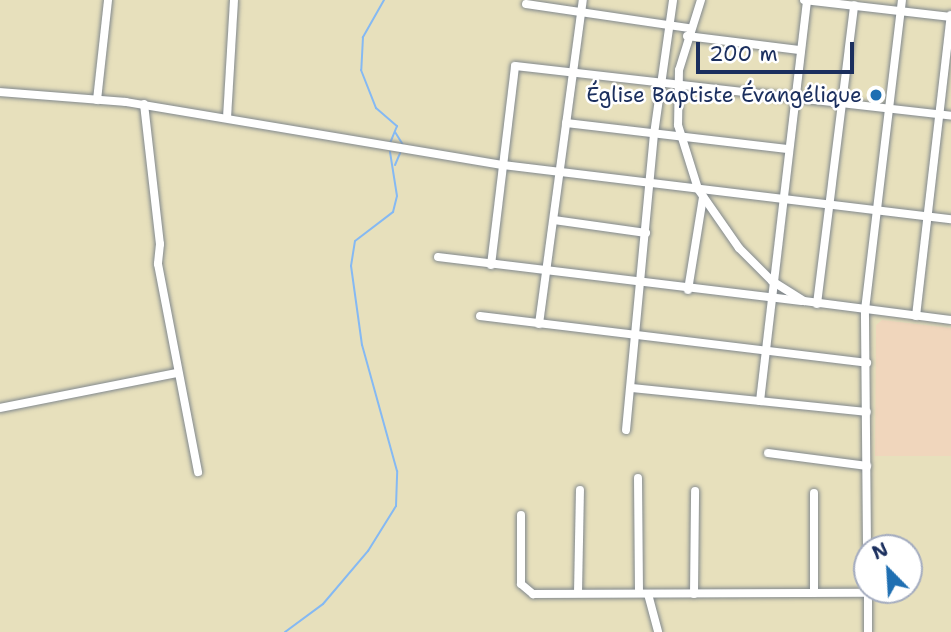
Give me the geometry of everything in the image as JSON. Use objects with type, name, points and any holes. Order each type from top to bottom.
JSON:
[{"type":"street","points":[[97,100],[108,0]]},
{"type":"street","points":[[228,118],[234,0]]},
{"type":"street","points":[[540,324],[583,0]]},
{"type":"street","points":[[626,430],[654,134],[673,0]]},
{"type":"street","points":[[701,0],[688,32],[679,84],[680,137],[698,189],[739,248],[772,281],[804,302]]},
{"type":"street","points":[[760,401],[806,0],[951,16],[916,316]]},
{"type":"street","points":[[867,534],[865,310],[881,209],[902,0]]},
{"type":"street","points":[[526,4],[668,25],[688,32],[799,50]]},
{"type":"street","points":[[817,304],[854,5]]},
{"type":"street","points":[[491,265],[515,66],[951,116]]},
{"type":"street","points":[[0,92],[144,104],[343,141],[559,173],[951,219]]},
{"type":"street","points":[[144,104],[160,244],[158,264],[198,472]]},
{"type":"street","points":[[566,123],[787,149]]},
{"type":"street","points":[[688,290],[703,197]]},
{"type":"street","points":[[554,220],[646,233]]},
{"type":"street","points":[[438,257],[491,265],[547,268],[641,284],[951,320]]},
{"type":"street","points":[[480,316],[867,363]]},
{"type":"street","points":[[0,408],[177,373]]},
{"type":"street","points":[[631,388],[867,412]]},
{"type":"street","points":[[768,453],[867,466]]},
{"type":"street","points":[[638,478],[644,594],[658,632]]},
{"type":"street","points":[[578,593],[580,490]]},
{"type":"street","points":[[694,594],[695,491]]},
{"type":"street","points":[[814,493],[814,593]]},
{"type":"street","points":[[521,515],[522,588],[533,594],[853,592]]},
{"type":"street","points":[[868,604],[868,632]]},
{"type":"shaded area","points":[[882,320],[951,328],[951,456],[875,456],[876,325]]},
{"type":"waterway","points":[[384,0],[363,37],[361,70],[376,108],[397,126],[390,143]]},
{"type":"waterway","points":[[395,132],[403,145]]},
{"type":"waterway","points":[[285,632],[323,604],[368,551],[396,506],[397,471],[362,345],[351,266],[355,241],[393,212],[397,196],[390,152]]},
{"type":"waterway","points":[[395,165],[400,153]]},
{"type":"place","name":"Église Baptiste Évangélique","points":[[876,95]]}]
